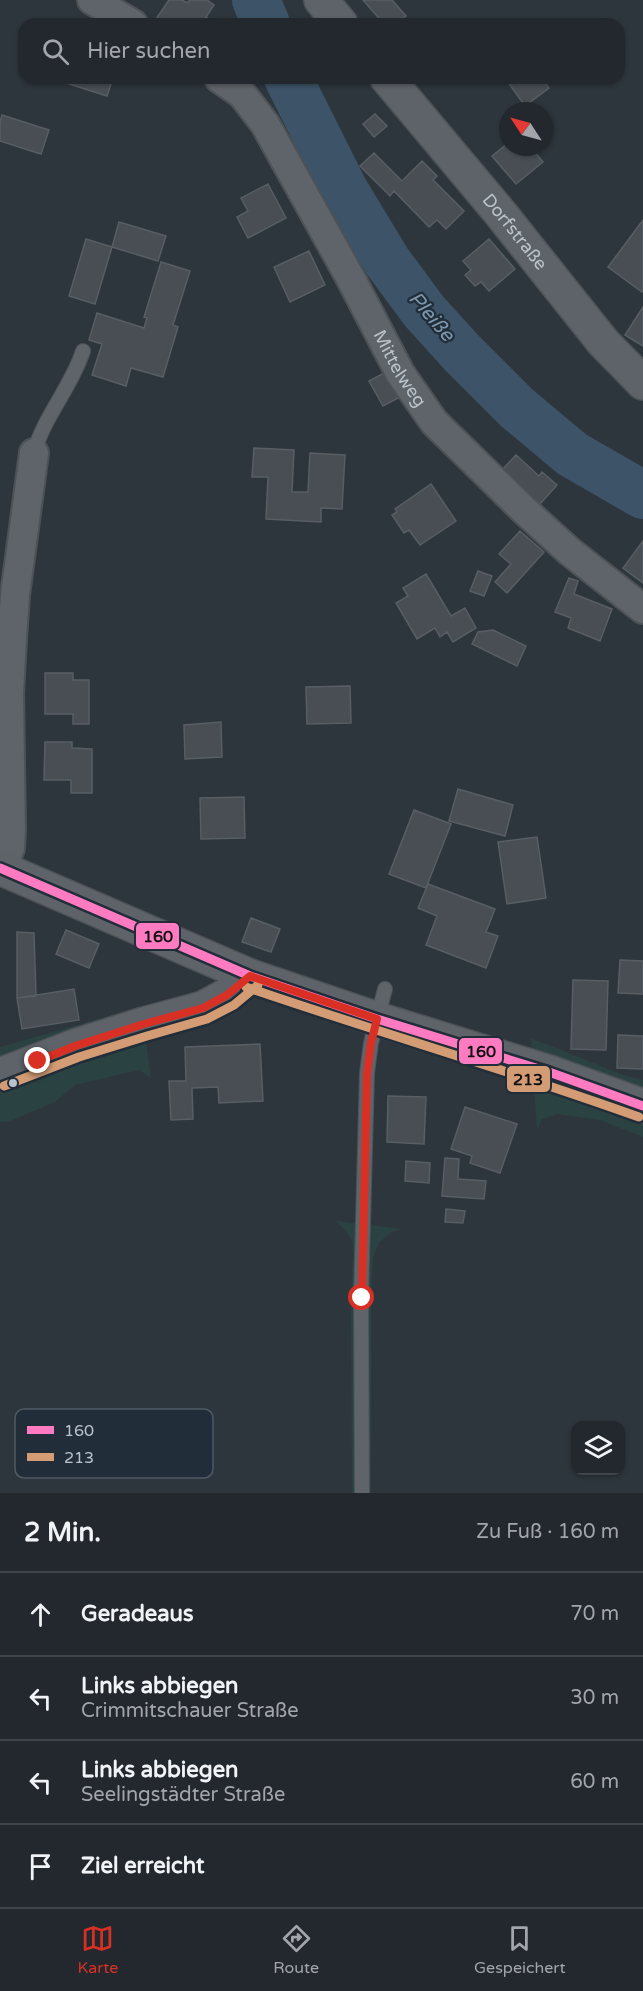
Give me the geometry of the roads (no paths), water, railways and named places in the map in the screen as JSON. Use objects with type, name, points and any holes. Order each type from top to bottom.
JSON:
[{"type":"street","points":[[92,0],[123,18]]},
{"type":"street","points":[[321,0],[336,18]]},
{"type":"street","name":"Mittelweg","points":[[228,84],[242,94],[265,124],[400,373],[434,422],[569,551],[643,609]]},
{"type":"street","name":"Dorfstraße","points":[[392,84],[501,214],[603,342],[643,383]]},
{"type":"street","points":[[34,453],[15,595],[9,693],[11,829],[10,848],[1,868],[250,976],[381,1004],[549,1072],[643,1106]]},
{"type":"street","points":[[0,1075],[75,1046],[203,1008],[227,995],[250,976]]},
{"type":"lane","points":[[34,453],[39,435],[76,372],[83,351]]},
{"type":"lane","points":[[362,1493],[362,1298],[367,1084],[371,1043],[381,1004]]},
{"type":"waterway","name":"Pleiße","points":[[256,0],[264,18]]},
{"type":"waterway","name":"Pleiße","points":[[291,84],[344,190],[387,261],[424,311],[517,408],[572,454],[643,495]]}]
